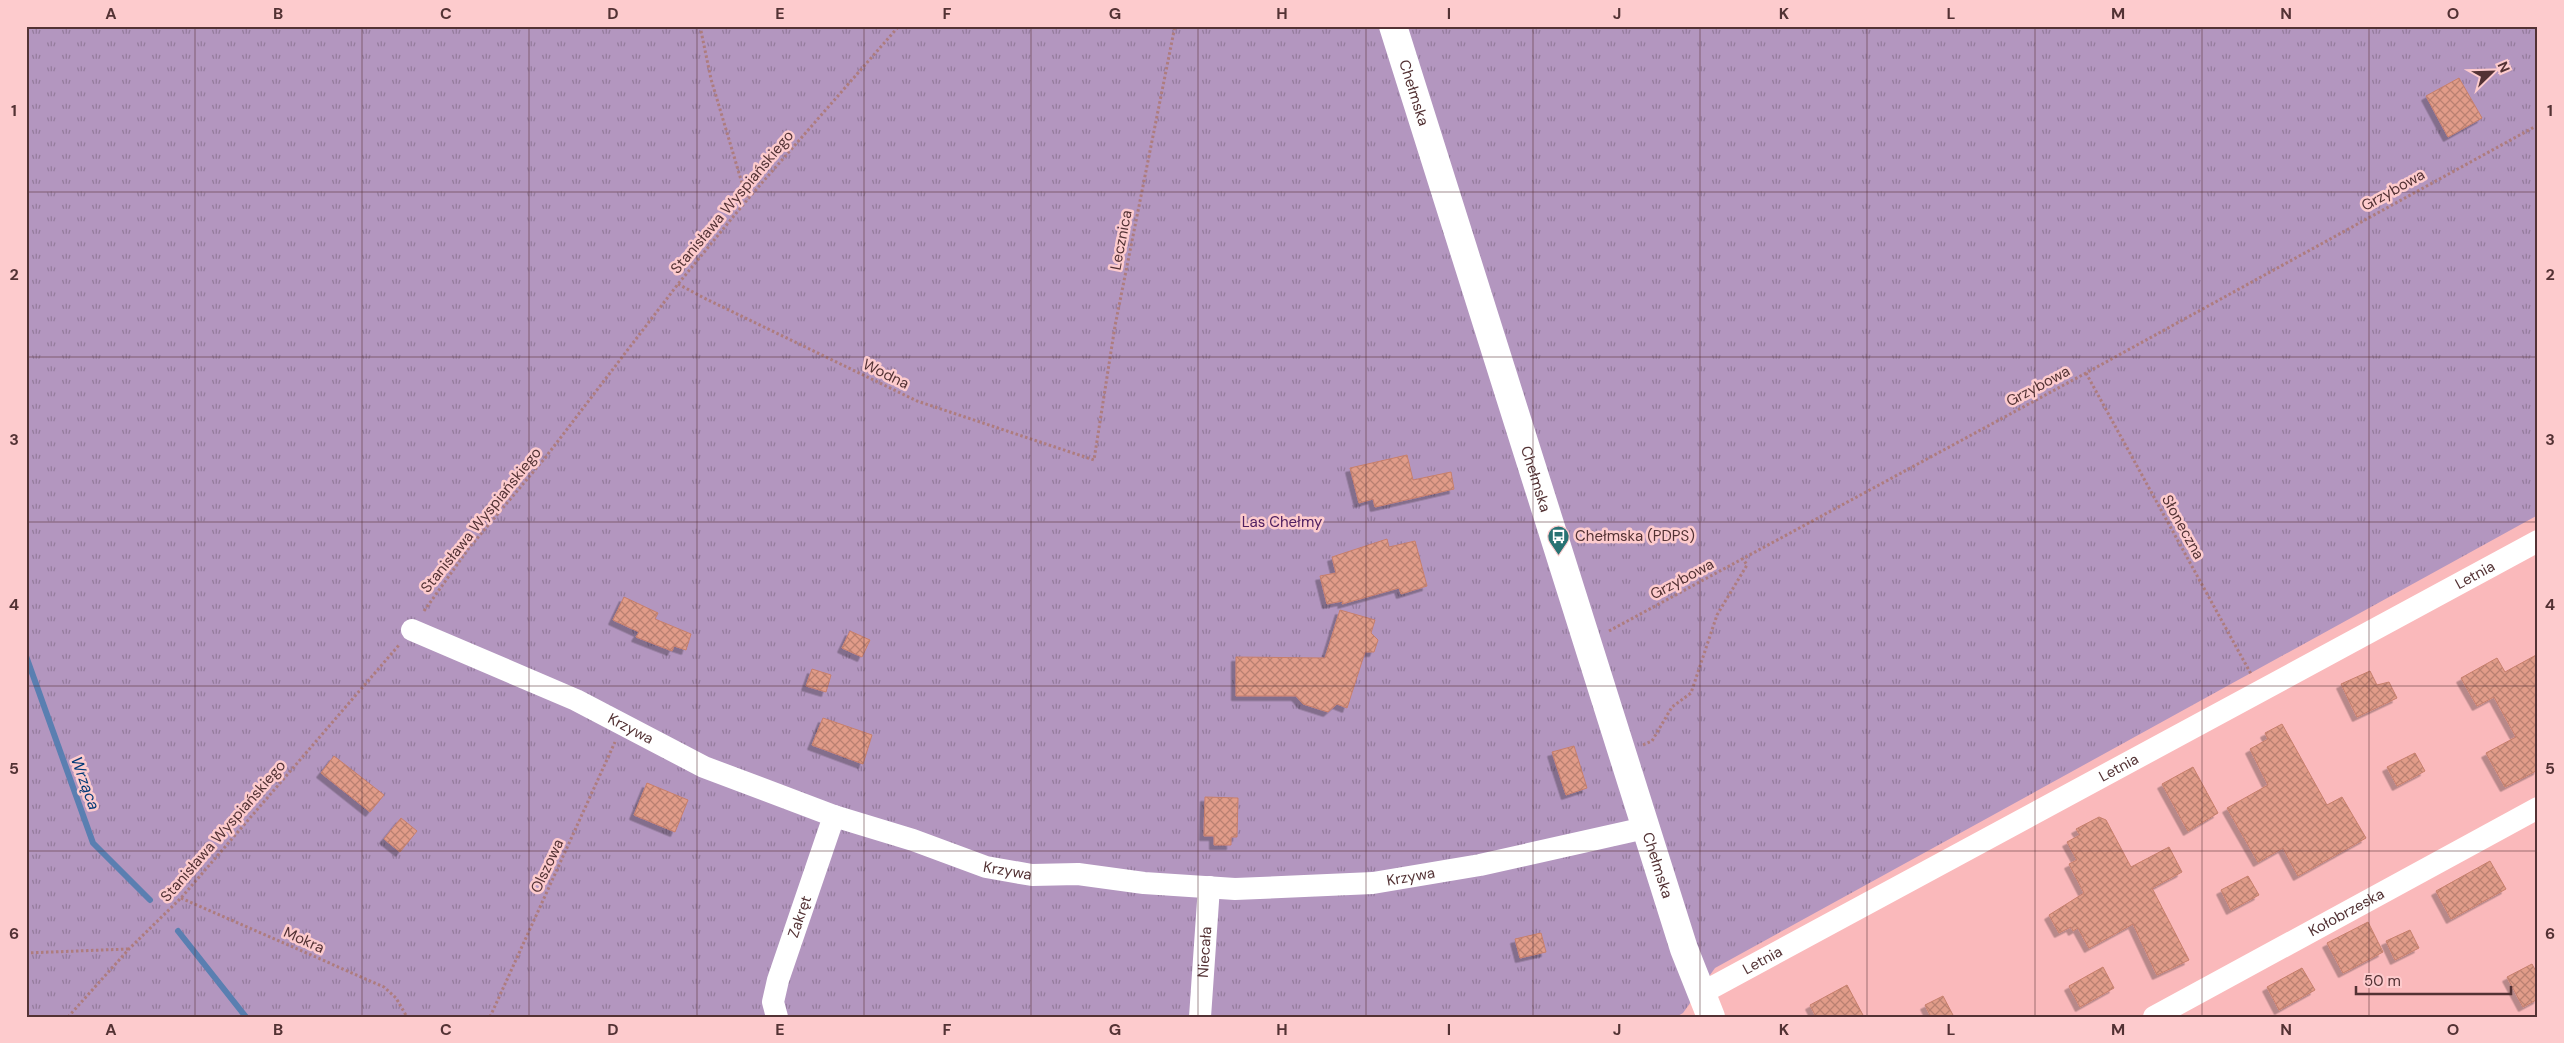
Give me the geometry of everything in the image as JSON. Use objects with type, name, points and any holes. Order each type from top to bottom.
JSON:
[{"type":"street","name":"Chełmska","points":[[1393,26],[1586,643],[1706,1005]]},
{"type":"street","name":"Letnia","points":[[1706,1005],[2261,692],[2538,541]]},
{"type":"street","name":"Krzywa","points":[[412,630],[521,676],[624,724],[704,767],[834,816],[914,840],[986,867],[1032,875],[1078,874],[1144,883],[1209,887],[1288,888],[1373,883],[1480,865],[1646,828]]},
{"type":"street","name":"Kołobrzeska","points":[[2154,1017],[2538,808]]},
{"type":"street","name":"Zakręt","points":[[777,1017],[773,1002],[778,980],[834,816]]},
{"type":"street","name":"Niecała","points":[[1200,1017],[1209,887]]},
{"type":"path","points":[[700,26],[711,80],[747,200]]},
{"type":"path","name":"Stanisława Wyspiańskiego","points":[[68,1017],[129,949],[181,898],[412,630],[458,563],[545,458],[678,284],[747,200],[899,26]]},
{"type":"path","name":"Lecznica","points":[[1094,460],[1115,326],[1175,26]]},
{"type":"path","name":"Grzybowa","points":[[1586,643],[2086,373],[2538,125]]},
{"type":"path","name":"Wodna","points":[[678,284],[917,401],[1094,460]]},
{"type":"path","name":"Słoneczna","points":[[2086,373],[2261,692]]},
{"type":"path","points":[[1640,749],[1652,741],[1672,706],[1691,693],[1717,616],[1747,566],[1743,559]]},
{"type":"path","name":"Olszowa","points":[[490,1017],[624,724]]},
{"type":"path","name":"Mokra","points":[[181,898],[384,987],[396,998],[406,1017]]},
{"type":"path","points":[[26,953],[129,949]]},
{"type":"green space","name":"Las Chełmy","points":[[26,26],[2538,26],[2538,515],[1715,968],[1683,1013],[1676,1017],[26,1017]]},
{"type":"building","points":[[2459,78],[2482,118],[2448,137],[2426,96]]},
{"type":"building","points":[[1407,455],[1413,480],[1451,472],[1454,489],[1375,507],[1373,499],[1359,503],[1350,468]]},
{"type":"building","points":[[1387,539],[1389,547],[1415,541],[1427,586],[1401,594],[1399,588],[1342,604],[1343,601],[1327,604],[1320,576],[1336,573],[1332,557]]},
{"type":"building","points":[[624,597],[658,613],[655,619],[691,634],[686,650],[674,646],[672,651],[636,637],[639,632],[613,620]]},
{"type":"building","points":[[1340,610],[1375,620],[1371,633],[1378,640],[1374,652],[1365,652],[1347,708],[1337,704],[1328,712],[1303,704],[1296,696],[1236,696],[1236,657],[1325,658]]},
{"type":"building","points":[[850,631],[870,640],[862,657],[842,648]]},
{"type":"building","points":[[2538,654],[2538,770],[2505,787],[2486,753],[2516,737],[2494,697],[2477,706],[2461,678],[2497,658],[2505,672]]},
{"type":"building","points":[[812,669],[831,675],[826,692],[806,686]]},
{"type":"building","points":[[2370,671],[2377,685],[2389,682],[2397,698],[2357,717],[2341,684]]},
{"type":"building","points":[[823,718],[872,735],[863,764],[812,745]]},
{"type":"building","points":[[2282,724],[2327,805],[2342,797],[2366,838],[2298,876],[2283,848],[2258,862],[2227,808],[2268,785],[2250,749],[2268,739],[2265,733]]},
{"type":"building","points":[[1574,746],[1587,788],[1566,795],[1552,752]]},
{"type":"building","points":[[2415,753],[2425,771],[2397,786],[2387,767]]},
{"type":"building","points":[[334,756],[384,795],[370,812],[321,773]]},
{"type":"building","points":[[2193,767],[2218,813],[2188,831],[2162,784]]},
{"type":"building","points":[[647,783],[688,800],[675,832],[634,815]]},
{"type":"building","points":[[1205,797],[1238,798],[1237,837],[1231,837],[1231,845],[1214,845],[1214,836],[1204,836]]},
{"type":"building","points":[[2099,817],[2106,820],[2131,867],[2169,847],[2182,872],[2152,888],[2189,960],[2157,975],[2133,924],[2089,948],[2078,928],[2073,931],[2071,927],[2059,933],[2049,915],[2084,893],[2069,864],[2077,860],[2067,842],[2080,835],[2076,829]]},
{"type":"building","points":[[401,818],[417,831],[400,852],[384,839]]},
{"type":"building","points":[[2490,861],[2506,889],[2451,919],[2436,891]]},
{"type":"building","points":[[2248,876],[2259,895],[2231,910],[2221,890]]},
{"type":"building","points":[[2368,922],[2383,952],[2343,973],[2327,943]]},
{"type":"building","points":[[2410,930],[2419,948],[2395,960],[2386,941]]},
{"type":"building","points":[[1541,933],[1546,952],[1520,958],[1515,939]]},
{"type":"building","points":[[2532,964],[2538,975],[2538,999],[2523,1007],[2507,977]]},
{"type":"building","points":[[2103,967],[2114,988],[2080,1007],[2069,986]]},
{"type":"building","points":[[2302,968],[2315,990],[2279,1010],[2267,987]]},
{"type":"building","points":[[1847,985],[1864,1017],[1816,1017],[1810,1005]]},
{"type":"building","points":[[1943,996],[1954,1017],[1931,1017],[1925,1005]]},
{"type":"waterway","name":"Wrząca","points":[[26,656],[93,843],[150,900]]},
{"type":"waterway","name":"Wrząca","points":[[178,931],[246,1017]]},
{"type":"place","name":"Chełmska (PDPS)","points":[[1559,555]]}]
